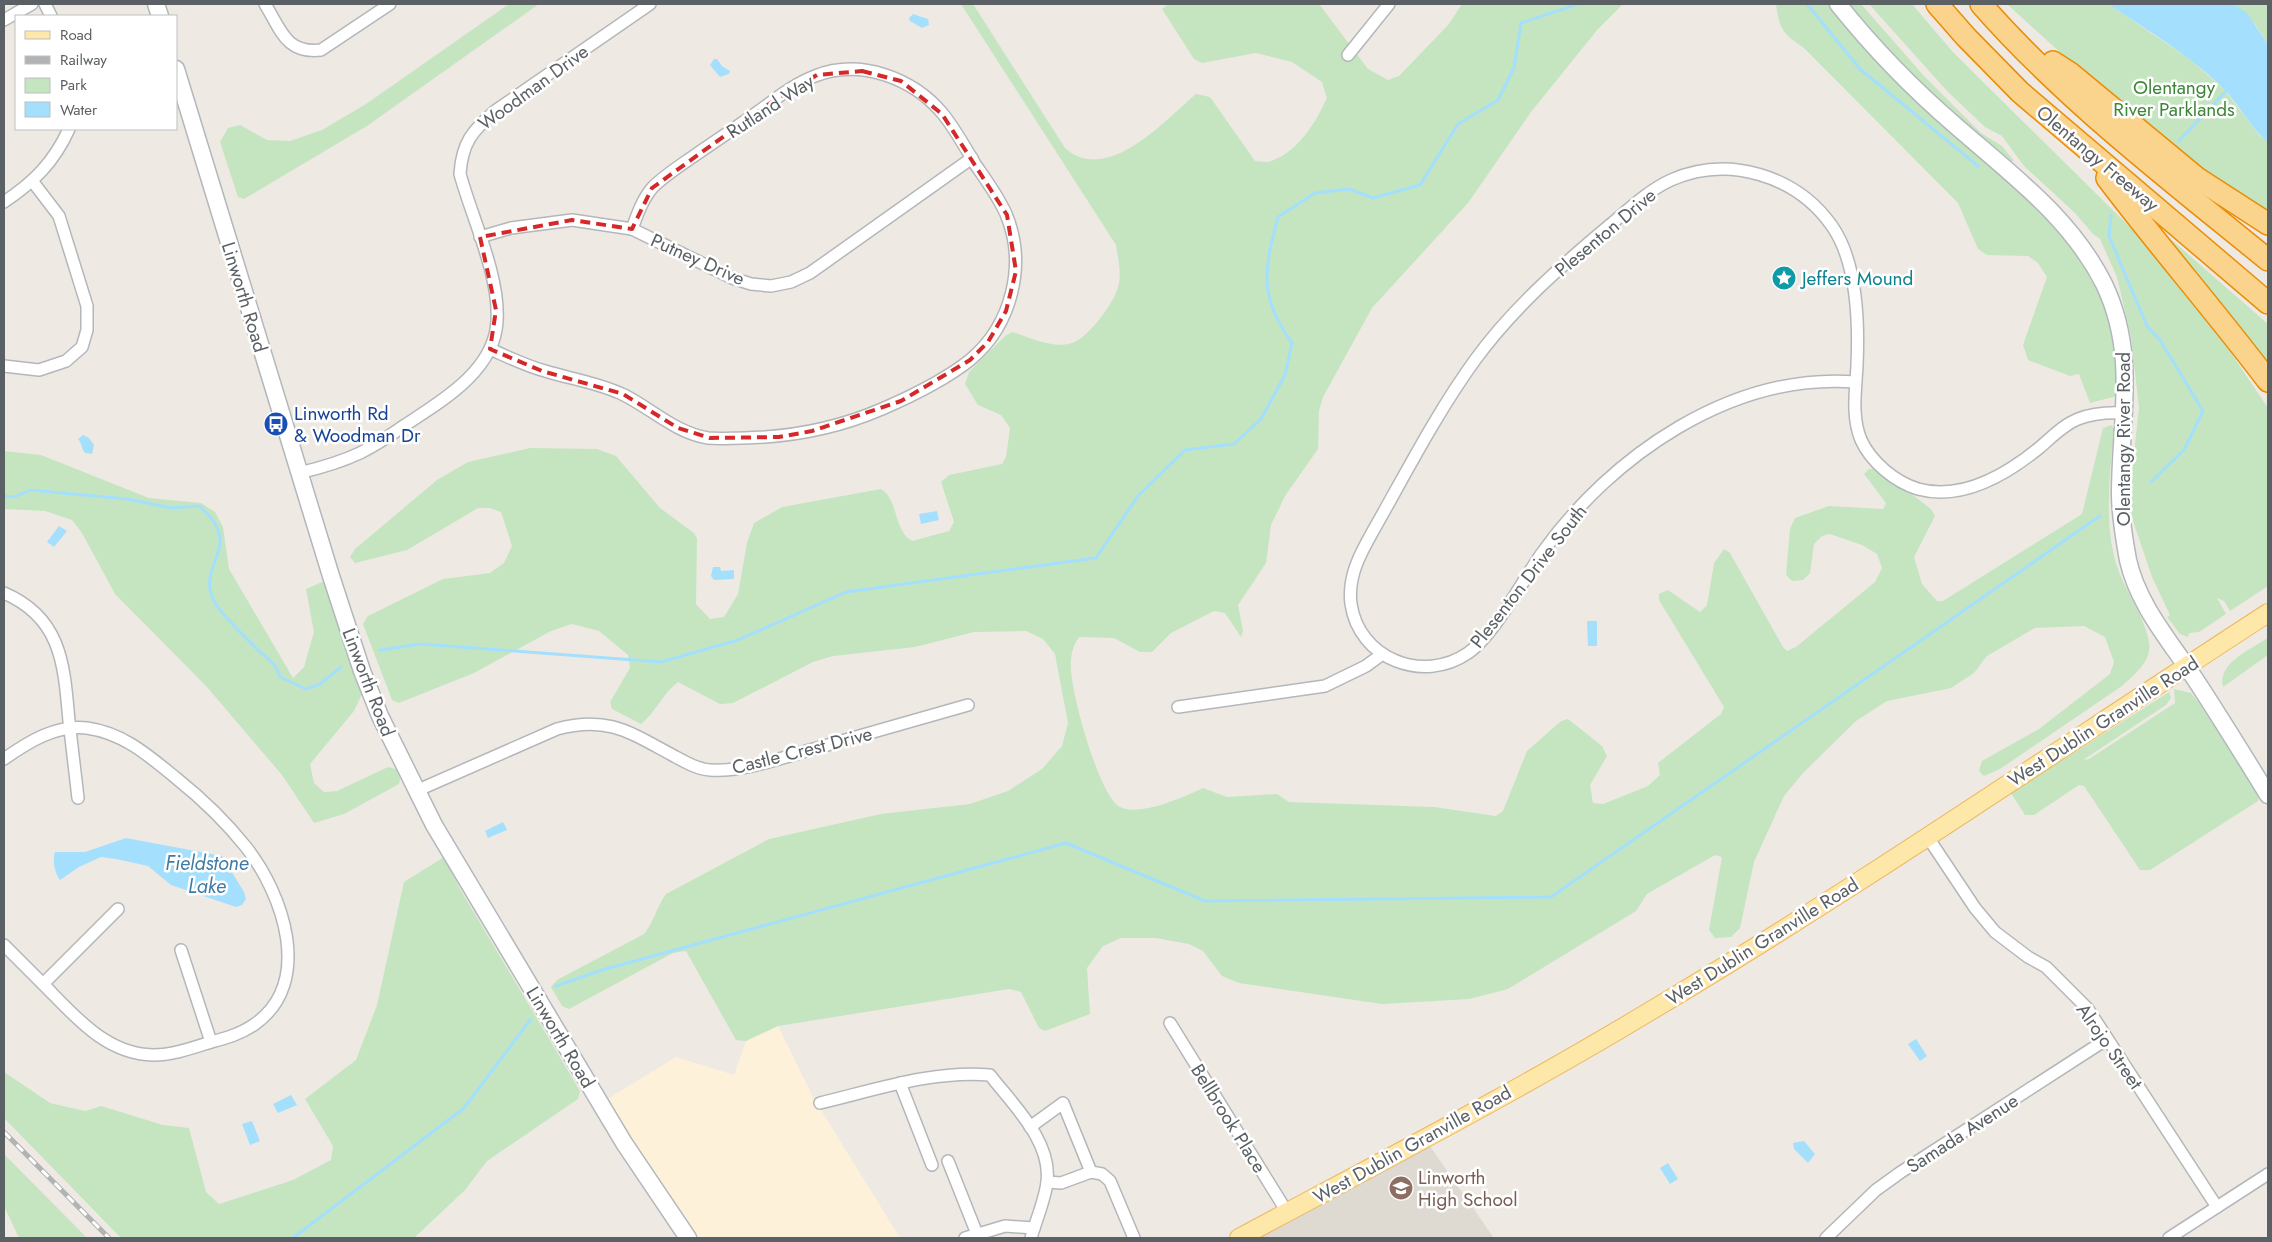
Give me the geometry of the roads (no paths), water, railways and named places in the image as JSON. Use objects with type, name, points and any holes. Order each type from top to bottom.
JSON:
[{"type":"highway","name":"Olentangy Freeway","points":[[1937,4],[2020,92],[2268,303]]},
{"type":"highway","name":"Olentangy Freeway","points":[[1981,4],[2022,48],[2088,110],[2268,260]]},
{"type":"highway","points":[[2022,48],[2057,64],[2070,73],[2197,178],[2268,224]]},
{"type":"highway","points":[[2084,148],[2150,236],[2215,311],[2268,381]]},
{"type":"main road","name":"Olentangy River Road","points":[[1838,4],[1902,77],[2039,198],[2079,244],[2104,284],[2122,337],[2126,379],[2120,494],[2123,529],[2129,563],[2142,594],[2164,636],[2187,666],[2268,795]]},
{"type":"main road","name":"Linworth Road","points":[[178,76],[299,473],[362,671],[380,716],[434,825],[624,1143],[688,1238]]},
{"type":"main road","name":"West Dublin Granville Road","points":[[1239,1238],[1584,1051],[1708,976],[1927,836],[2268,613]]},
{"type":"street","points":[[4,20],[32,4]]},
{"type":"street","points":[[265,4],[289,44],[308,52],[321,50],[390,4]]},
{"type":"street","name":"Woodman Drive","points":[[299,473],[361,452],[389,436],[465,381],[478,368],[490,349],[497,315],[494,289],[460,174],[461,160],[472,132],[495,111],[650,4]]},
{"type":"street","points":[[1348,55],[1388,4]]},
{"type":"street","name":"Rutland Way","points":[[490,349],[542,371],[624,394],[678,428],[710,438],[779,437],[846,422],[873,413],[901,401],[970,360],[988,342],[1006,311],[1016,271],[1013,234],[999,199],[942,114],[917,90],[902,81],[886,75],[862,71],[841,71],[817,75],[798,84],[669,174],[652,188],[639,211],[632,229]]},
{"type":"street","points":[[4,202],[33,182],[49,164],[68,130]]},
{"type":"street","name":"Putney Drive","points":[[480,237],[511,228],[572,220],[632,229],[732,278],[751,284],[771,286],[791,282],[810,272],[972,158]]},
{"type":"street","name":"Plesenton Drive","points":[[1381,655],[1359,629],[1351,604],[1351,578],[1360,555],[1425,439],[1476,359],[1520,308],[1589,242],[1628,209],[1668,181],[1691,172],[1716,169],[1743,170],[1772,177],[1794,188],[1819,209],[1835,230],[1848,258],[1854,287],[1858,361],[1854,409],[1860,439],[1875,462],[1895,478],[1916,488],[1945,492],[1969,489],[1993,479],[2014,467],[2069,424],[2079,419],[2109,412],[2124,413]]},
{"type":"street","points":[[4,366],[39,370],[66,362],[82,347],[87,330],[88,306],[59,216],[33,182]]},
{"type":"street","name":"Plesenton Drive South","points":[[1381,655],[1409,666],[1439,666],[1469,652],[1491,628],[1542,554],[1588,498],[1624,466],[1667,435],[1710,410],[1759,393],[1800,383],[1856,382]]},
{"type":"street","points":[[4,593],[31,608],[45,623],[55,640],[63,662],[78,798]]},
{"type":"street","points":[[1178,707],[1326,686],[1366,666],[1381,655]]},
{"type":"street","name":"Castle Crest Drive","points":[[416,791],[557,729],[577,724],[598,723],[619,727],[690,765],[707,770],[727,770],[768,762],[968,705]]},
{"type":"street","points":[[4,758],[24,744],[46,734],[70,728],[86,728],[116,735],[142,751],[214,812],[247,848],[268,883],[277,904],[289,946],[288,970],[283,988],[276,1002],[255,1024],[242,1032],[181,1052],[153,1055],[127,1050],[106,1041],[81,1023],[4,945]]},
{"type":"street","name":"Alrojo Street","points":[[1927,836],[1975,908],[1995,932],[2028,957],[2046,967],[2088,1009],[2217,1207]]},
{"type":"street","points":[[43,984],[118,909]]},
{"type":"street","points":[[182,950],[210,1042]]},
{"type":"street","name":"Bellbrook Place","points":[[1170,1023],[1287,1212]]},
{"type":"street","name":"Samada Avenue","points":[[1826,1238],[1876,1190],[1901,1172],[2107,1039]]},
{"type":"street","points":[[820,1103],[900,1083],[974,1074],[990,1075],[1030,1127],[1045,1153],[1047,1182],[1032,1233],[1005,1226],[965,1238]]},
{"type":"street","points":[[900,1083],[932,1165]]},
{"type":"street","points":[[1030,1127],[1063,1103],[1091,1172]]},
{"type":"street","points":[[948,1161],[977,1234]]},
{"type":"street","points":[[1047,1182],[1061,1183],[1091,1172],[1102,1174],[1110,1181],[1134,1238]]},
{"type":"street","points":[[2168,1238],[2268,1174]]},
{"type":"water","points":[[2108,4],[2233,4],[2246,12],[2268,44],[2268,143],[2222,87],[2209,75],[2167,43]]},
{"type":"water","points":[[913,14],[928,19],[929,25],[922,28],[910,21],[909,18]]},
{"type":"water","points":[[714,59],[717,59],[722,66],[730,71],[729,74],[720,77],[710,65]]},
{"type":"water","points":[[83,435],[89,438],[94,445],[92,454],[85,453],[78,439]]},
{"type":"water","points":[[937,511],[939,520],[921,524],[919,514]]},
{"type":"water","points":[[59,526],[67,531],[54,547],[47,542]]},
{"type":"water","points":[[713,567],[720,567],[721,571],[734,570],[734,579],[714,580],[711,576]]},
{"type":"water","points":[[1587,621],[1597,621],[1597,646],[1588,646]]},
{"type":"water","points":[[503,822],[507,830],[488,838],[485,831]]},
{"type":"water","name":"Fieldstone Lake","points":[[126,838],[222,856],[244,892],[246,899],[242,905],[236,907],[171,885],[148,866],[101,857],[79,867],[60,880],[58,877],[54,863],[55,852],[85,852]]},
{"type":"water","points":[[1916,1039],[1927,1056],[1920,1061],[1908,1044]]},
{"type":"water","points":[[291,1095],[297,1105],[278,1113],[273,1104]]},
{"type":"water","points":[[252,1121],[260,1141],[250,1145],[242,1124]]},
{"type":"water","points":[[1804,1141],[1815,1154],[1808,1163],[1794,1149],[1793,1143]]},
{"type":"water","points":[[1668,1163],[1678,1179],[1670,1184],[1660,1168]]},
{"type":"waterway","points":[[380,650],[420,644],[661,662],[738,640],[846,592],[1096,558],[1138,496],[1185,450],[1234,444],[1261,419],[1285,375],[1292,343],[1281,326],[1274,310],[1267,282],[1267,268],[1278,217],[1315,193],[1349,189],[1373,198],[1420,185],[1458,124],[1498,100],[1514,68],[1521,23],[1578,4]]},
{"type":"waterway","points":[[1807,4],[1860,69],[1978,166]]},
{"type":"waterway","points":[[2179,141],[2227,90]]},
{"type":"waterway","points":[[2111,215],[2109,236],[2147,326],[2160,340],[2203,411],[2184,450],[2151,482]]},
{"type":"waterway","points":[[4,496],[14,497],[30,490],[127,499],[171,508],[199,506],[213,520],[219,533],[220,544],[210,577],[210,590],[215,603],[223,614],[273,664],[280,677],[306,689],[320,684],[341,667]]},
{"type":"waterway","points":[[556,986],[602,970],[1066,843],[1205,901],[1551,897],[2100,516]]},
{"type":"waterway","points":[[293,1238],[464,1108],[531,1019]]},
{"type":"railway","points":[[4,1132],[109,1238]]},
{"type":"place","name":"Jeffers Mound","points":[[1784,278]]},
{"type":"place","name":"Linworth Rd & Woodman Dr","points":[[276,424]]},
{"type":"place","name":"Linworth High School","points":[[1401,1188]]},
{"type":"park label","name":"Olentangy River Parklands","points":[[2174,98]]}]
